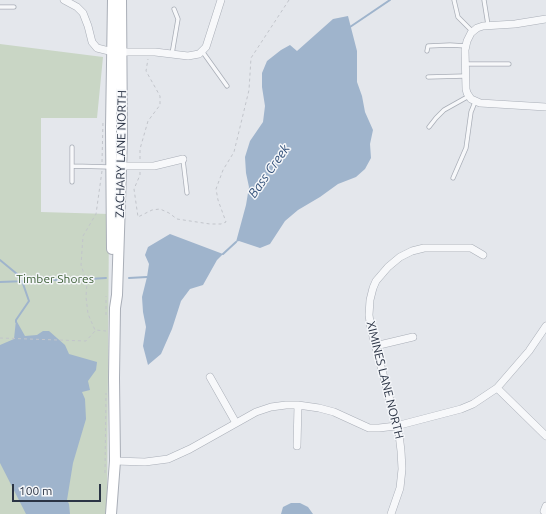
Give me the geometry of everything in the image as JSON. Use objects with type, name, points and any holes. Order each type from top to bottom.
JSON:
[{"type":"street","points":[[64,0],[77,7],[83,13],[92,42],[97,48],[117,52],[149,52],[194,55],[202,51],[209,41],[221,0]]},
{"type":"street","name":"ZACHARY LANE NORTH","points":[[113,0],[117,52]]},
{"type":"street","name":"ZACHARY LANE NORTH","points":[[112,514],[115,461],[114,378],[115,308],[117,295],[112,167],[121,0]]},
{"type":"street","points":[[546,19],[515,24],[488,25],[477,28],[467,41],[465,70],[466,89],[469,96],[475,102],[546,107]]},
{"type":"street","points":[[112,167],[154,166],[183,158]]},
{"type":"street","name":"XIMINES LANE NORTH","points":[[391,514],[400,488],[402,451],[375,346],[369,315],[370,300],[376,281],[388,266],[400,257],[412,251],[424,248],[471,248],[483,255]]},
{"type":"street","points":[[115,461],[144,462],[168,459],[178,456],[236,422],[256,412],[271,408],[298,405],[310,406],[334,412],[369,428],[396,426],[461,409],[474,404],[497,388],[524,357],[546,326]]},
{"type":"street","points":[[375,346],[413,337]]},
{"type":"street","points":[[210,377],[236,422]]},
{"type":"street","points":[[497,388],[546,436]]},
{"type":"street","points":[[297,446],[298,405]]},
{"type":"lane","points":[[454,0],[458,17],[473,32]]},
{"type":"lane","points":[[484,0],[488,25]]},
{"type":"lane","points":[[0,7],[14,7]]},
{"type":"lane","points":[[172,54],[178,19],[174,9]]},
{"type":"lane","points":[[427,51],[428,46],[466,46]]},
{"type":"lane","points":[[202,51],[227,86]]},
{"type":"lane","points":[[428,77],[509,64]]},
{"type":"lane","points":[[429,127],[444,110],[469,96]]},
{"type":"lane","points":[[453,178],[466,148],[471,112],[475,102]]},
{"type":"lane","points":[[72,147],[72,182]]},
{"type":"lane","points":[[183,158],[187,193]]},
{"type":"lane","points":[[73,166],[112,167]]},
{"type":"path","points":[[149,52],[146,71],[160,96],[160,105],[148,121],[140,149],[140,176],[134,189],[138,217],[152,210],[160,209],[177,219],[210,224],[221,224],[226,222],[218,200],[216,189],[223,170],[234,152],[249,90],[251,58],[289,0]]},
{"type":"path","points":[[95,330],[88,314],[86,297],[87,283],[81,265],[83,236],[96,214],[112,167],[102,126],[103,119]]},
{"type":"path","points":[[106,296],[106,317]]},
{"type":"path","points":[[95,330],[106,331]]},
{"type":"path","points":[[0,338],[86,341],[95,330]]},
{"type":"path","points":[[105,476],[106,389]]},
{"type":"green space","name":"Timber Shores","points":[[0,44],[103,57],[97,118],[41,118],[41,212],[109,214],[107,514],[0,514]]},
{"type":"water","points":[[348,16],[357,51],[357,82],[362,96],[365,112],[373,130],[370,144],[371,158],[365,169],[356,177],[338,184],[298,210],[285,221],[270,244],[260,248],[239,241],[236,242],[246,205],[249,187],[245,157],[250,141],[263,122],[265,106],[262,87],[262,73],[267,61],[290,45],[297,51],[333,19]]},
{"type":"water","points":[[170,234],[223,254],[217,260],[203,285],[190,289],[181,301],[172,329],[161,354],[148,365],[143,346],[146,327],[142,297],[149,264],[145,255],[148,247]]},
{"type":"water","points":[[16,320],[25,336],[37,335],[43,331],[49,331],[65,345],[69,354],[97,362],[96,370],[88,381],[90,390],[82,392],[85,399],[86,419],[73,463],[67,500],[70,514],[26,514],[0,463],[0,345],[14,339]]},
{"type":"water","points":[[291,503],[300,503],[308,507],[313,514],[281,514],[283,507]]},
{"type":"waterway","name":"Bass Creek","points":[[350,27],[390,0]]},
{"type":"waterway","name":"Bass Creek","points":[[223,254],[236,242]]},
{"type":"waterway","points":[[0,260],[17,274],[20,281]]},
{"type":"waterway","name":"Bass Creek","points":[[129,278],[147,277]]},
{"type":"waterway","name":"Bass Creek","points":[[89,279],[106,278]]},
{"type":"waterway","name":"Bass Creek","points":[[0,282],[81,279]]},
{"type":"waterway","points":[[16,322],[29,301],[22,281]]}]
